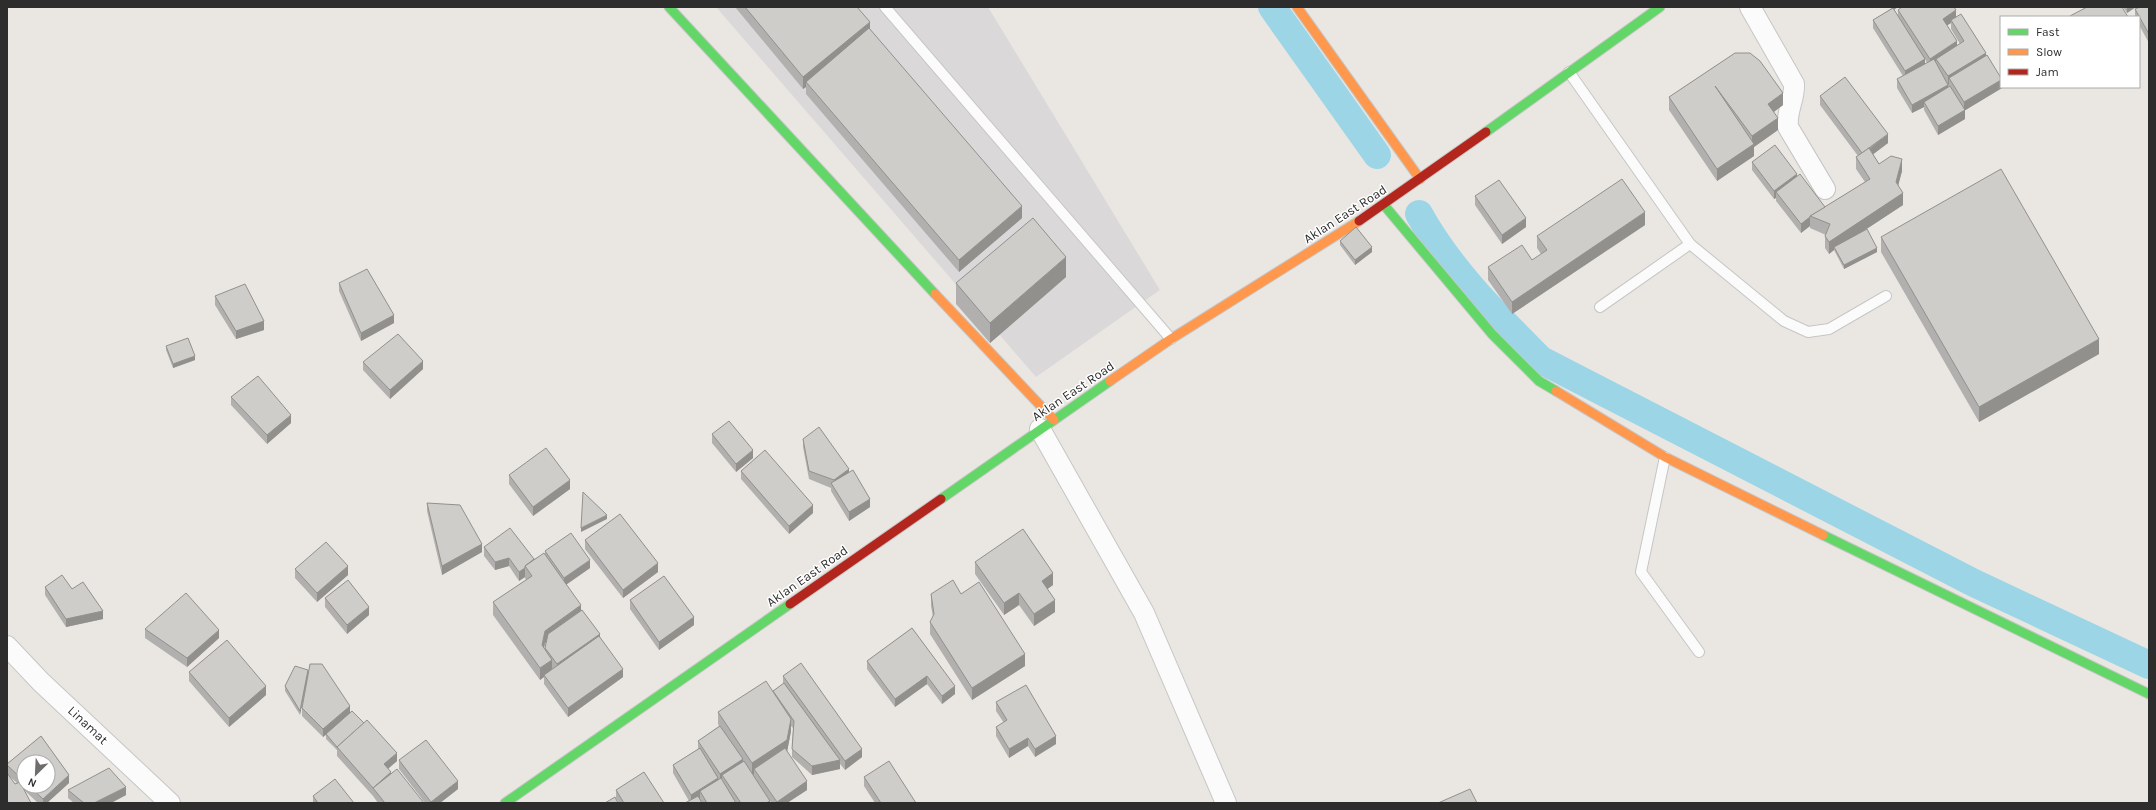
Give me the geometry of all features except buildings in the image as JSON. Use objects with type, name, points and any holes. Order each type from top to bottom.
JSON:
[{"type":"street","points":[[669,7],[1047,425],[1144,612],[1226,803]]},
{"type":"street","points":[[1297,7],[1420,179]]},
{"type":"street","name":"Aklan East Road","points":[[505,803],[1171,339],[1384,205],[1660,7]]},
{"type":"street","points":[[1750,7],[1794,84],[1795,92],[1787,117],[1788,127],[1825,189]]},
{"type":"street","points":[[1384,205],[1492,334],[1519,363],[1539,381],[1665,457],[2149,694]]},
{"type":"street","name":"Linamat","points":[[7,646],[41,682],[170,803]]},
{"type":"lane","points":[[885,7],[1171,339]]},
{"type":"lane","points":[[1570,72],[1690,244],[1784,321],[1808,332],[1829,329],[1886,296]]},
{"type":"lane","points":[[1600,307],[1690,244]]},
{"type":"lane","points":[[1665,457],[1641,572],[1699,652]]},
{"type":"shaded area","points":[[716,7],[988,7],[1160,290],[1036,377]]},
{"type":"waterway","points":[[1272,7],[1377,155]]},
{"type":"waterway","points":[[1419,214],[1431,235],[1475,292],[1541,360],[1974,583],[2149,665]]},
{"type":"traffic: fast","points":[[669,7],[935,294]]},
{"type":"traffic: fast","points":[[1486,132],[1660,7]]},
{"type":"traffic: fast","points":[[1384,205],[1492,334],[1539,381],[1556,391]]},
{"type":"traffic: fast","points":[[941,499],[1110,381]]},
{"type":"traffic: fast","points":[[1823,535],[2149,694]]},
{"type":"traffic: fast","points":[[505,803],[790,604]]},
{"type":"traffic: slow","points":[[1297,7],[1420,179]]},
{"type":"traffic: slow","points":[[1110,381],[1171,339],[1359,221]]},
{"type":"traffic: slow","points":[[935,294],[1054,420]]},
{"type":"traffic: slow","points":[[1556,391],[1665,457],[1823,535]]},
{"type":"traffic: jam","points":[[1359,221],[1486,132]]},
{"type":"traffic: jam","points":[[790,604],[941,499]]}]
